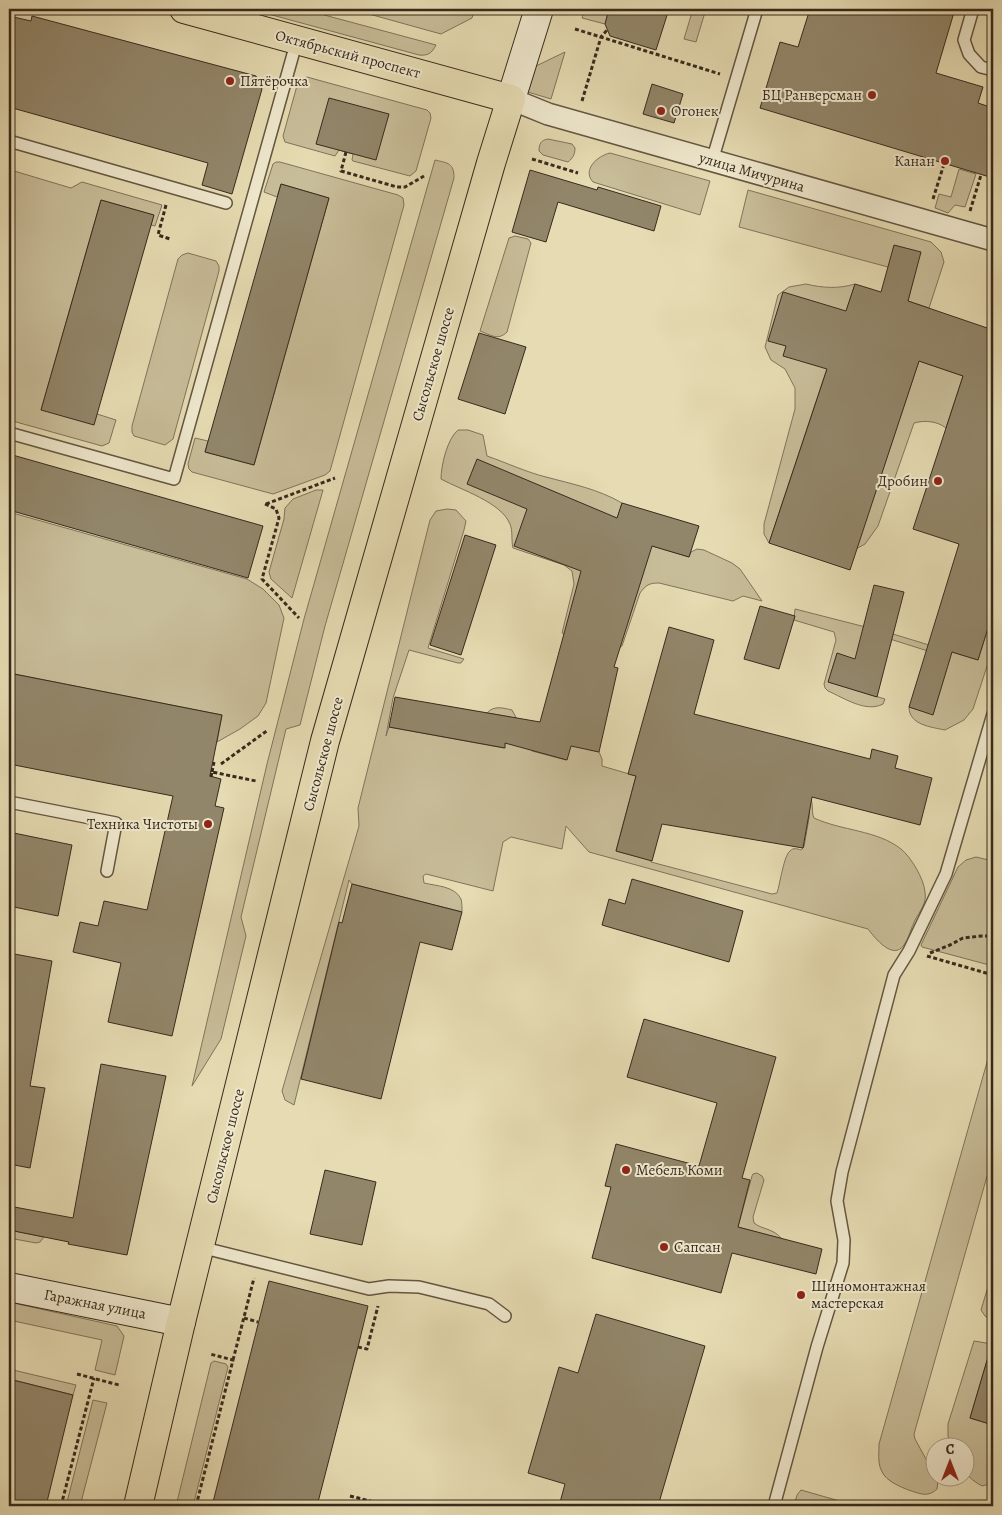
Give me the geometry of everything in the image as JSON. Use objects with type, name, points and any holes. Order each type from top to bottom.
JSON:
[{"type":"main road","name":"Октябрьский проспект","points":[[184,9],[511,99]]},
{"type":"main road","name":"Сысольское шоссе","points":[[138,1506],[181,1322],[325,741],[511,99]]},
{"type":"street","name":"Сысольское шоссе","points":[[511,99],[538,9]]},
{"type":"street","name":"улица Мичурина","points":[[511,99],[548,114],[993,240]]},
{"type":"street","name":"Гаражная улица","points":[[9,1287],[181,1322]]},
{"type":"lane","points":[[712,161],[757,9]]},
{"type":"lane","points":[[973,9],[964,40],[969,54],[981,67],[993,70]]},
{"type":"lane","points":[[9,433],[174,479],[297,40]]},
{"type":"lane","points":[[9,141],[226,203]]},
{"type":"lane","points":[[774,1506],[817,1347],[843,1263],[844,1240],[837,1201],[842,1172],[894,975],[909,951],[946,874],[993,714]]},
{"type":"lane","points":[[9,802],[116,823],[107,871]]},
{"type":"lane","points":[[200,1247],[368,1289],[389,1286],[418,1287],[489,1304],[505,1316]]},
{"type":"path","points":[[575,29],[736,78]]},
{"type":"path","points":[[582,102],[601,37],[607,30]]},
{"type":"path","points":[[346,152],[341,171],[397,187],[405,186],[424,176]]},
{"type":"path","points":[[532,159],[578,173]]},
{"type":"path","points":[[933,201],[944,164]]},
{"type":"path","points":[[970,212],[981,175]]},
{"type":"path","points":[[170,238],[158,235],[172,188]]},
{"type":"path","points":[[299,618],[262,579],[279,518],[276,509],[265,504],[335,478]]},
{"type":"path","points":[[221,764],[268,730]]},
{"type":"path","points":[[214,762],[211,774],[256,781]]},
{"type":"path","points":[[993,936],[963,938],[944,948],[922,955],[993,975]]},
{"type":"path","points":[[196,1506],[256,1272]]},
{"type":"path","points":[[244,1318],[258,1322]]},
{"type":"path","points":[[358,1347],[367,1349]]},
{"type":"path","points":[[210,1354],[233,1360]]},
{"type":"path","points":[[77,1374],[119,1384]]},
{"type":"path","points":[[61,1506],[94,1378]]},
{"type":"path","points":[[350,1496],[390,1506]]},
{"type":"shaded area","points":[[250,9],[302,9],[436,45],[429,53],[419,55]]},
{"type":"shaded area","points":[[351,9],[475,9],[472,18],[441,34]]},
{"type":"shaded area","points":[[585,9],[609,9],[605,24],[582,18]]},
{"type":"shaded area","points":[[693,9],[706,9],[696,42],[684,39]]},
{"type":"shaded area","points":[[565,52],[551,99],[528,92],[536,66]]},
{"type":"shaded area","points":[[307,77],[427,110],[431,118],[416,171],[410,176],[353,161],[353,154],[339,150],[335,156],[285,142],[283,136],[298,82]]},
{"type":"shaded area","points":[[548,139],[572,144],[575,150],[568,162],[543,155],[539,151],[542,141]]},
{"type":"shaded area","points":[[610,153],[710,181],[700,215],[593,182],[589,173],[590,168],[600,157]]},
{"type":"shaded area","points":[[435,160],[449,165],[453,169],[454,178],[325,626],[300,725],[286,729],[241,917],[246,936],[221,1039],[192,1086],[267,764],[304,619]]},
{"type":"shaded area","points":[[276,162],[398,195],[403,198],[404,205],[330,471],[325,475],[273,494],[192,472],[188,464],[195,438],[208,441],[205,452],[254,465],[329,198],[281,184],[277,197],[264,192],[273,164]]},
{"type":"shaded area","points":[[9,167],[14,171],[71,188],[82,182],[162,205],[155,226],[151,225],[153,215],[101,200],[41,410],[97,414],[116,420],[109,443],[102,446],[9,420]]},
{"type":"shaded area","points":[[959,169],[976,174],[965,207],[955,205],[948,213],[935,208],[939,194],[951,197]]},
{"type":"shaded area","points":[[748,190],[931,242],[941,252],[944,262],[929,308],[908,301],[914,276],[888,267],[739,227]]},
{"type":"shaded area","points":[[515,236],[528,239],[531,243],[507,332],[497,337],[480,331],[509,238]]},
{"type":"shaded area","points":[[188,253],[216,261],[219,271],[173,439],[165,445],[134,436],[132,426],[178,259]]},
{"type":"shaded area","points":[[806,284],[843,287],[855,284],[769,543],[764,534],[764,524],[795,409],[795,388],[785,369],[771,360],[765,347],[778,295],[789,287]]},
{"type":"shaded area","points":[[919,361],[963,376],[946,428],[931,422],[914,423],[878,526],[865,544],[856,549]]},
{"type":"shaded area","points":[[458,430],[468,430],[483,435],[487,456],[531,473],[594,490],[622,503],[613,534],[689,557],[691,552],[697,549],[704,550],[732,563],[740,569],[762,601],[743,596],[733,601],[653,583],[646,586],[640,593],[622,646],[618,648],[562,633],[574,584],[572,571],[564,565],[513,548],[510,524],[498,509],[480,497],[441,479],[443,460],[454,434]]},
{"type":"shaded area","points":[[316,490],[323,490],[292,598],[271,579],[269,572],[284,519],[285,508],[293,499]]},
{"type":"shaded area","points":[[456,510],[466,521],[428,648],[464,659],[461,663],[458,663],[409,650],[393,698],[386,736],[389,727],[504,748],[510,717],[487,713],[496,708],[512,710],[519,723],[536,735],[532,751],[566,760],[571,745],[599,752],[602,766],[636,776],[616,851],[772,894],[777,893],[784,864],[790,851],[793,849],[801,850],[804,847],[810,798],[814,818],[836,826],[870,834],[892,843],[901,849],[913,863],[924,887],[925,900],[904,945],[895,951],[884,946],[868,929],[589,852],[566,826],[562,849],[511,837],[503,842],[493,891],[426,874],[423,876],[424,883],[445,887],[454,891],[461,899],[462,912],[352,884],[349,880],[294,1105],[285,1100],[282,1091],[359,826],[358,808],[430,520],[436,511]]},
{"type":"shaded area","points":[[9,512],[247,579],[263,589],[279,605],[284,618],[266,703],[258,716],[217,742],[222,715],[9,673]]},
{"type":"shaded area","points":[[795,609],[893,634],[978,660],[993,612],[993,648],[973,709],[964,720],[945,730],[927,726],[917,721],[910,713],[909,707],[933,714],[950,658],[871,633],[862,661],[828,682],[885,699],[883,704],[869,707],[862,706],[828,691],[824,684],[836,640],[834,632],[794,620]]},
{"type":"shaded area","points":[[976,857],[993,861],[993,966],[922,947],[921,945],[958,867],[966,860]]},
{"type":"shaded area","points":[[993,1041],[993,1155],[914,1434],[924,1455],[924,1488],[937,1489],[932,1493],[922,1494],[896,1484],[887,1478],[879,1464],[879,1444]]},
{"type":"shaded area","points":[[757,1173],[764,1180],[753,1217],[754,1223],[779,1235],[782,1239],[738,1227],[752,1176]]},
{"type":"shaded area","points":[[9,1230],[44,1237],[40,1242],[36,1243],[9,1238]]},
{"type":"shaded area","points":[[993,1270],[993,1321],[985,1316],[981,1310]]},
{"type":"shaded area","points":[[9,1302],[117,1326],[124,1336],[115,1375],[95,1370],[102,1340],[9,1320]]},
{"type":"shaded area","points":[[974,1341],[992,1344],[970,1418],[993,1425],[993,1483],[982,1486],[974,1481],[974,1438],[949,1438],[948,1424]]},
{"type":"shaded area","points":[[214,1361],[226,1364],[228,1367],[193,1506],[176,1506],[211,1363]]},
{"type":"shaded area","points":[[9,1369],[76,1385],[73,1395],[9,1379]]},
{"type":"shaded area","points":[[93,1400],[107,1403],[80,1506],[67,1502]]},
{"type":"shaded area","points":[[801,1490],[857,1506],[794,1506],[797,1495]]},
{"type":"building","points":[[609,9],[669,9],[656,50],[610,36],[605,24]]},
{"type":"building","name":"БЦ Ранверсман","points":[[810,9],[955,9],[936,73],[983,87],[978,103],[993,108],[993,178],[760,108],[780,42],[798,47]]},
{"type":"building","points":[[9,16],[31,21],[32,16],[256,76],[262,89],[232,194],[202,185],[208,163],[9,107]]},
{"type":"building","points":[[652,84],[683,94],[674,123],[643,114]]},
{"type":"building","points":[[329,98],[389,114],[376,160],[316,144]]},
{"type":"building","points":[[530,170],[597,190],[598,187],[661,206],[654,231],[558,202],[546,242],[512,232]]},
{"type":"building","points":[[281,184],[329,198],[254,465],[205,452]]},
{"type":"building","points":[[101,200],[154,215],[94,425],[41,410]]},
{"type":"building","points":[[894,245],[921,252],[908,301],[993,330],[993,612],[978,660],[952,652],[933,715],[909,707],[959,544],[913,529],[963,376],[919,361],[850,570],[769,543],[827,369],[783,356],[786,346],[768,341],[783,292],[846,311],[855,284],[881,292]]},
{"type":"building","points":[[479,333],[526,347],[505,414],[458,399]]},
{"type":"building","points":[[9,454],[263,526],[248,578],[9,510]]},
{"type":"building","points":[[477,459],[617,518],[622,503],[699,526],[689,557],[652,546],[614,667],[618,668],[599,752],[571,746],[567,760],[505,743],[505,748],[389,727],[395,697],[540,722],[581,571],[514,546],[527,509],[467,484]]},
{"type":"building","points":[[465,535],[496,545],[461,655],[430,645]]},
{"type":"building","points":[[874,585],[904,592],[877,697],[828,682],[837,653],[855,659]]},
{"type":"building","points":[[760,606],[795,616],[779,669],[744,659]]},
{"type":"building","points":[[669,627],[714,640],[694,714],[870,759],[872,749],[898,756],[895,768],[932,778],[920,825],[812,797],[803,848],[662,824],[652,861],[616,851],[636,776],[628,774]]},
{"type":"building","points":[[9,673],[222,715],[210,776],[221,779],[215,806],[224,808],[172,1036],[108,1022],[121,963],[73,952],[80,922],[98,926],[104,901],[147,910],[173,796],[9,764]]},
{"type":"building","points":[[9,832],[72,845],[58,916],[9,906]]},
{"type":"building","points":[[632,879],[743,911],[729,962],[602,925],[609,899],[625,904]]},
{"type":"building","points":[[352,884],[462,912],[452,950],[420,942],[381,1099],[301,1079],[339,922],[342,923]]},
{"type":"building","points":[[9,953],[52,961],[30,1086],[45,1088],[30,1168],[9,1164]]},
{"type":"building","points":[[644,1019],[776,1057],[742,1178],[750,1180],[738,1227],[822,1249],[816,1274],[732,1253],[721,1293],[592,1258],[611,1187],[605,1186],[616,1144],[699,1166],[717,1103],[627,1077]]},
{"type":"building","points":[[101,1064],[166,1076],[127,1255],[9,1230],[9,1206],[73,1218]]},
{"type":"building","points":[[325,1170],[376,1182],[362,1245],[310,1234]]},
{"type":"building","points":[[269,1281],[368,1306],[358,1347],[317,1506],[212,1506]]},
{"type":"building","points":[[596,1314],[705,1346],[658,1506],[559,1506],[565,1484],[528,1473],[559,1367],[578,1373]]},
{"type":"building","points":[[988,1357],[993,1358],[993,1425],[970,1418]]},
{"type":"building","points":[[9,1379],[73,1395],[46,1506],[9,1506]]},
{"type":"place","name":"Пятёрочка","points":[[230,81]]},
{"type":"place","name":"БЦ Ранверсман","points":[[872,95]]},
{"type":"place","name":"Огонек","points":[[661,111]]},
{"type":"place","name":"Канан","points":[[945,161]]},
{"type":"place","name":"Дробин","points":[[938,481]]},
{"type":"place","name":"Техника Чистоты","points":[[208,824]]},
{"type":"place","name":"Мебель Коми","points":[[626,1170]]},
{"type":"place","name":"Сапсан","points":[[664,1247]]},
{"type":"place","name":"Шиномонтажная мастерская","points":[[801,1295]]}]
